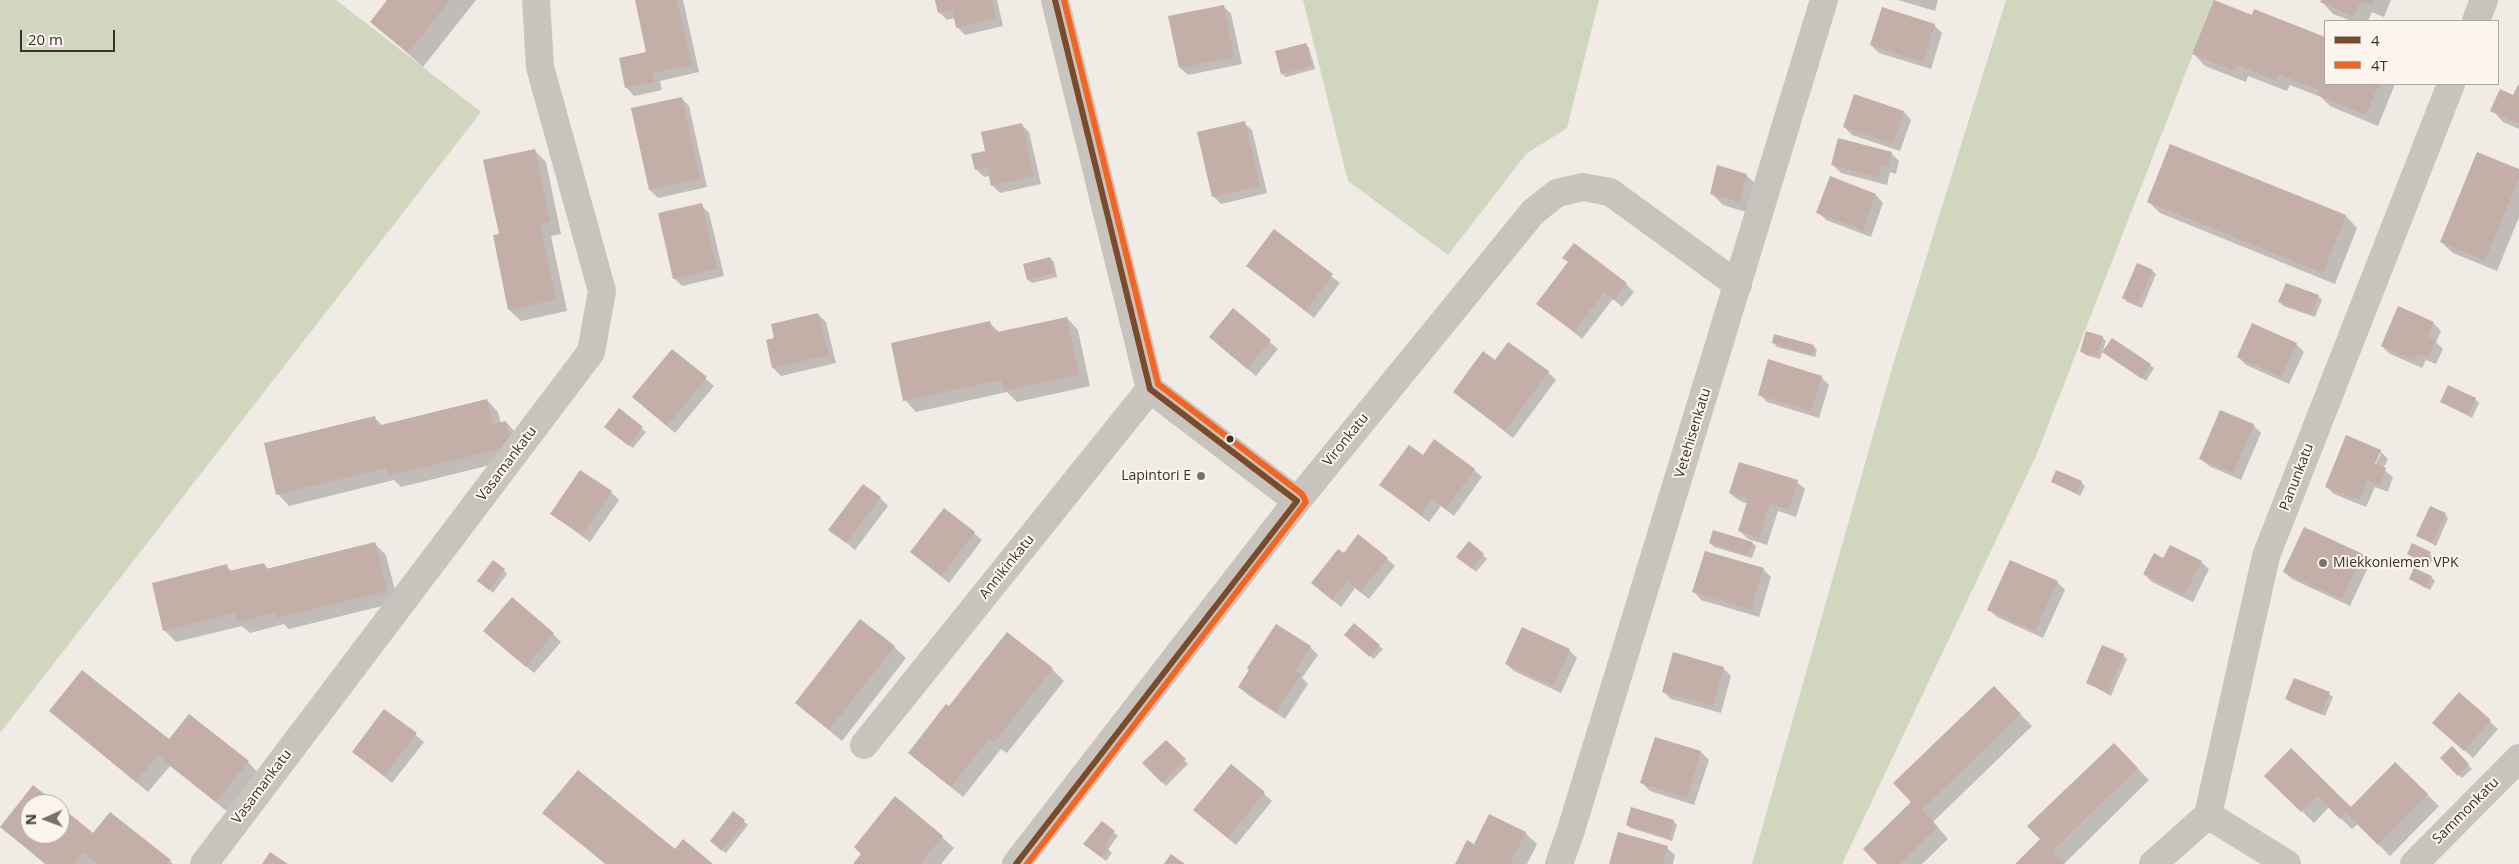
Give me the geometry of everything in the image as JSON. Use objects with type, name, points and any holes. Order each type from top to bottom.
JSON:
[{"type":"street","name":"Vasamankatu","points":[[204,864],[591,352],[602,291],[540,67],[536,0]]},
{"type":"street","points":[[1055,0],[1150,389],[1297,501]]},
{"type":"street","name":"Vetehisenkatu","points":[[1559,864],[1572,830],[1824,0]]},
{"type":"street","points":[[2476,20],[2484,0]]},
{"type":"street","name":"Panunkatu","points":[[2208,815],[2266,556],[2451,85]]},
{"type":"street","name":"Vironkatu","points":[[1016,864],[1297,501],[1533,212],[1557,193],[1583,187],[1610,192],[1738,286]]},
{"type":"street","name":"Annikinkatu","points":[[864,745],[1150,389]]},
{"type":"street","name":"Sammonkatu","points":[[2414,864],[2519,758]]},
{"type":"street","points":[[2153,864],[2208,815],[2287,864]]},
{"type":"green space","points":[[0,0],[336,0],[481,112],[0,733]]},
{"type":"green space","points":[[1303,0],[1599,0],[1567,128],[1526,154],[1448,255],[1348,181]]},
{"type":"green space","points":[[2006,0],[2214,0],[2036,456],[1842,864],[1752,864],[1892,368]]},
{"type":"building","points":[[387,0],[450,0],[408,53],[370,22]]},
{"type":"building","points":[[635,0],[677,0],[692,65],[653,73],[655,82],[625,88],[619,58],[646,52]]},
{"type":"building","points":[[935,0],[992,0],[996,18],[956,28],[952,9],[938,13]]},
{"type":"building","points":[[2214,0],[2252,15],[2254,9],[2324,37],[2324,85],[2379,85],[2366,115],[2317,95],[2319,90],[2278,74],[2276,81],[2237,65],[2234,71],[2192,54]]},
{"type":"building","points":[[2321,0],[2375,0],[2373,6],[2361,1],[2354,17],[2320,2]]},
{"type":"building","points":[[1224,5],[1234,57],[1179,68],[1168,16]]},
{"type":"building","points":[[1882,7],[1935,24],[1923,62],[1870,45]]},
{"type":"building","points":[[1306,43],[1312,66],[1281,74],[1275,51]]},
{"type":"building","points":[[2519,83],[2519,124],[2490,111],[2500,89],[2513,95]]},
{"type":"building","points":[[1854,94],[1904,111],[1893,144],[1843,127]]},
{"type":"building","points":[[682,97],[700,179],[649,190],[631,108]]},
{"type":"building","points":[[1245,121],[1260,186],[1212,197],[1197,132]]},
{"type":"building","points":[[1022,123],[1034,176],[991,186],[987,167],[975,170],[971,154],[985,151],[981,132]]},
{"type":"building","points":[[1838,138],[1892,152],[1888,167],[1882,165],[1879,178],[1831,165]]},
{"type":"building","points":[[2170,144],[2346,215],[2323,273],[2147,202]]},
{"type":"building","points":[[535,149],[550,222],[540,224],[556,300],[508,310],[493,235],[499,234],[483,160]]},
{"type":"building","points":[[2477,152],[2519,169],[2519,178],[2485,261],[2440,242]]},
{"type":"building","points":[[1717,165],[1747,174],[1739,202],[1710,194]]},
{"type":"building","points":[[1830,176],[1876,194],[1863,230],[1816,213]]},
{"type":"building","points":[[702,203],[717,269],[673,279],[658,213]]},
{"type":"building","points":[[1274,229],[1333,274],[1306,311],[1246,266]]},
{"type":"building","points":[[1574,243],[1627,283],[1614,300],[1604,292],[1574,332],[1536,304],[1568,262],[1562,258]]},
{"type":"building","points":[[1050,257],[1055,273],[1027,280],[1023,264]]},
{"type":"building","points":[[2137,263],[2153,270],[2138,305],[2122,298]]},
{"type":"building","points":[[2286,283],[2319,295],[2312,314],[2278,302]]},
{"type":"building","points":[[2398,306],[2434,322],[2427,336],[2436,340],[2428,357],[2418,353],[2414,361],[2381,346]]},
{"type":"building","points":[[1233,308],[1271,340],[1247,369],[1209,337]]},
{"type":"building","points":[[818,313],[829,355],[772,368],[766,340],[774,338],[771,324]]},
{"type":"building","points":[[1067,317],[1079,375],[1004,391],[1001,380],[903,401],[891,343],[990,321],[993,333]]},
{"type":"building","points":[[2252,323],[2297,343],[2281,377],[2237,357]]},
{"type":"building","points":[[2086,331],[2103,336],[2097,356],[2080,352]]},
{"type":"building","points":[[1774,334],[1814,345],[1812,355],[1772,343]]},
{"type":"building","points":[[2112,338],[2151,364],[2142,379],[2102,352]]},
{"type":"building","points":[[1508,342],[1549,371],[1505,431],[1453,392],[1483,351],[1495,360]]},
{"type":"building","points":[[672,349],[707,377],[667,426],[632,397]]},
{"type":"building","points":[[1768,359],[1822,376],[1811,411],[1758,395]]},
{"type":"building","points":[[2448,385],[2476,398],[2468,415],[2440,402]]},
{"type":"building","points":[[487,399],[493,424],[506,421],[512,446],[388,476],[386,468],[276,495],[264,443],[375,416],[377,426]]},
{"type":"building","points":[[619,408],[643,427],[629,446],[604,427]]},
{"type":"building","points":[[2220,410],[2254,424],[2233,473],[2199,459]]},
{"type":"building","points":[[2346,435],[2381,450],[2375,464],[2386,468],[2380,485],[2367,480],[2359,500],[2325,487]]},
{"type":"building","points":[[1434,439],[1475,469],[1446,509],[1432,499],[1421,515],[1379,485],[1409,445],[1423,455]]},
{"type":"building","points":[[1739,462],[1798,480],[1789,510],[1770,504],[1759,538],[1738,531],[1748,499],[1729,493]]},
{"type":"building","points":[[580,470],[612,491],[582,535],[550,514]]},
{"type":"building","points":[[2056,470],[2082,481],[2076,493],[2051,482]]},
{"type":"building","points":[[863,484],[881,497],[846,543],[828,530]]},
{"type":"building","points":[[2430,506],[2446,513],[2432,543],[2416,536]]},
{"type":"building","points":[[944,508],[975,532],[941,576],[910,552]]},
{"type":"building","name":"Miekkoniemen VPK","points":[[2304,527],[2363,554],[2342,599],[2283,572]]},
{"type":"building","points":[[1713,530],[1753,542],[1748,555],[1709,543]]},
{"type":"building","points":[[1358,534],[1388,558],[1360,592],[1347,581],[1332,600],[1311,583],[1338,549],[1344,553]]},
{"type":"building","points":[[1469,541],[1484,554],[1472,569],[1456,557]]},
{"type":"building","points":[[375,542],[387,591],[277,618],[275,613],[237,622],[235,613],[163,631],[152,583],[227,564],[229,571],[264,563],[266,569]]},
{"type":"building","points":[[2412,543],[2431,552],[2425,564],[2407,554]]},
{"type":"building","points":[[2170,545],[2202,561],[2184,595],[2143,574],[2154,553],[2163,558]]},
{"type":"building","points":[[1705,551],[1764,568],[1751,610],[1692,592]]},
{"type":"building","points":[[493,560],[505,569],[489,590],[477,581]]},
{"type":"building","points":[[2010,560],[2058,581],[2035,631],[1987,610]]},
{"type":"building","points":[[2414,568],[2432,576],[2426,588],[2409,579]]},
{"type":"building","points":[[512,597],[554,633],[526,667],[483,631]]},
{"type":"building","points":[[860,619],[895,646],[829,730],[795,703]]},
{"type":"building","points":[[1354,623],[1380,645],[1370,657],[1344,635]]},
{"type":"building","points":[[1276,624],[1311,646],[1295,671],[1301,675],[1276,712],[1238,687],[1249,670],[1247,668]]},
{"type":"building","points":[[1522,627],[1570,649],[1553,686],[1505,664]]},
{"type":"building","points":[[1007,632],[1053,668],[994,743],[989,739],[951,787],[908,753],[946,704],[949,706]]},
{"type":"building","points":[[2102,645],[2124,654],[2108,693],[2086,683]]},
{"type":"building","points":[[1673,652],[1724,667],[1713,706],[1662,692]]},
{"type":"building","points":[[82,670],[169,739],[189,714],[249,761],[216,802],[158,755],[136,782],[49,711]]},
{"type":"building","points":[[2294,678],[2330,692],[2321,714],[2285,699]]},
{"type":"building","points":[[1994,686],[2021,714],[1922,810],[1938,827],[1899,864],[1877,864],[1863,849],[1911,802],[1893,783]]},
{"type":"building","points":[[2459,692],[2491,720],[2464,751],[2432,723]]},
{"type":"building","points":[[384,709],[417,733],[384,776],[352,752]]},
{"type":"building","points":[[1655,737],[1701,751],[1687,798],[1640,783]]},
{"type":"building","points":[[1166,740],[1186,759],[1162,783],[1142,763]]},
{"type":"building","points":[[2114,743],[2138,768],[2052,851],[2065,864],[2015,864],[2040,839],[2027,826]]},
{"type":"building","points":[[2452,746],[2469,764],[2458,776],[2440,758]]},
{"type":"building","points":[[2291,748],[2351,807],[2395,762],[2428,794],[2378,845],[2346,813],[2340,819],[2317,796],[2301,812],[2264,776]]},
{"type":"building","points":[[1231,764],[1265,792],[1228,838],[1193,810]]},
{"type":"building","points":[[578,770],[675,849],[683,839],[713,864],[606,864],[542,813]]},
{"type":"building","points":[[33,785],[44,794],[26,794]]},
{"type":"building","points":[[895,796],[943,836],[920,864],[853,864],[861,854],[854,847]]},
{"type":"building","points":[[20,802],[20,843],[0,827]]},
{"type":"building","points":[[1631,807],[1674,820],[1669,838],[1626,825]]},
{"type":"building","points":[[733,811],[745,820],[722,851],[710,841]]},
{"type":"building","points":[[110,812],[171,860],[167,864],[98,864],[83,852],[74,864],[46,864],[21,844],[70,844],[70,814],[93,833]]},
{"type":"building","points":[[1489,814],[1526,832],[1510,864],[1455,864],[1467,840],[1474,844]]},
{"type":"building","points":[[1102,821],[1115,831],[1105,845],[1109,849],[1102,858],[1083,844]]},
{"type":"building","points":[[1618,832],[1668,846],[1663,864],[1609,864]]},
{"type":"building","points":[[270,852],[288,864],[262,864]]},
{"type":"building","points":[[1171,854],[1185,864],[1164,864]]},
{"type":"transit line","name":"4","points":[[1016,864],[1297,501],[1150,389],[1055,0]]},
{"type":"transit line","name":"4T","points":[[1027,864],[1306,502],[1302,494],[1158,384],[1064,0]]},
{"type":"place","name":"Lapintori E","points":[[1201,476]]},
{"type":"place","name":"Miekkoniemen VPK","points":[[2323,563]]}]
